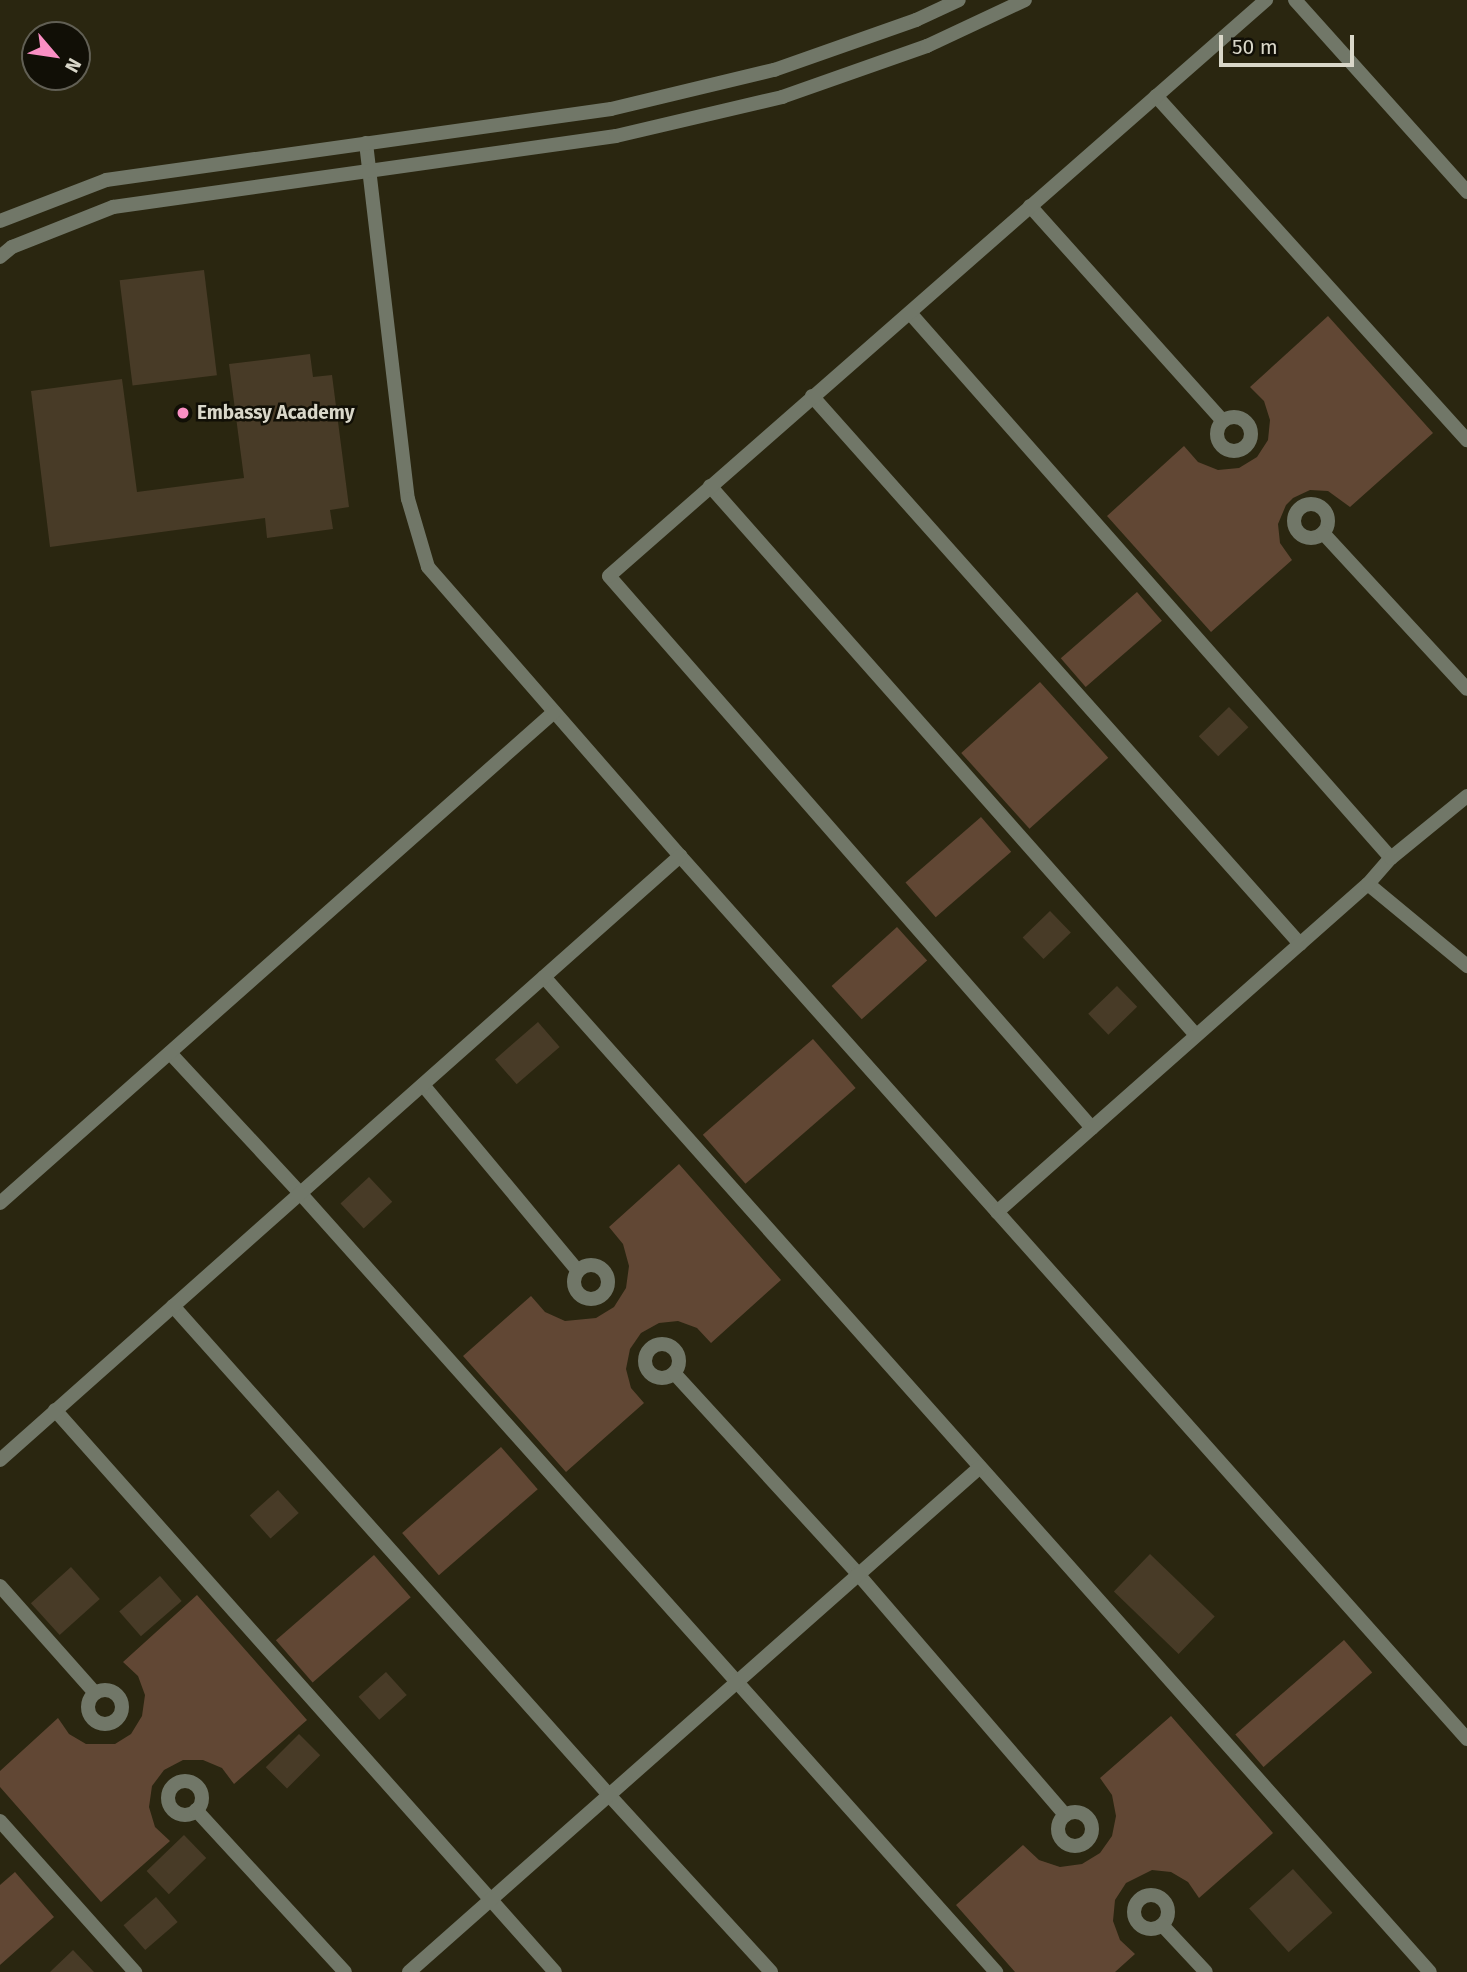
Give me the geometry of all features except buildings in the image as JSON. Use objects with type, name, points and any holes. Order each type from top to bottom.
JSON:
[{"type":"street","points":[[0,221],[106,180],[611,108],[774,70],[916,20],[959,0]]},
{"type":"street","points":[[0,257],[12,247],[113,207],[616,136],[782,97],[927,46],[1025,0]]},
{"type":"street","points":[[1092,1129],[609,576],[1266,0]]},
{"type":"street","points":[[1295,0],[1467,192]]},
{"type":"street","points":[[1156,96],[1467,440]]},
{"type":"street","points":[[366,143],[408,499],[428,567],[680,856],[1467,1739]]},
{"type":"street","points":[[1030,206],[1223,421]]},
{"type":"street","points":[[910,313],[1391,858]]},
{"type":"street","points":[[812,396],[1300,944]]},
{"type":"street","points":[[710,486],[1195,1034]]},
{"type":"street","points":[[1323,533],[1467,689]]},
{"type":"street","points":[[0,1203],[554,712]]},
{"type":"street","points":[[998,1212],[1195,1034],[1368,884],[1391,858],[1466,798]]},
{"type":"street","points":[[0,1460],[680,856]]},
{"type":"street","points":[[1368,884],[1467,966]]},
{"type":"street","points":[[544,977],[1430,1972]]},
{"type":"street","points":[[170,1053],[300,1193],[996,1972]]},
{"type":"street","points":[[422,1085],[578,1271]]},
{"type":"street","points":[[173,1306],[609,1795],[771,1972]]},
{"type":"street","points":[[674,1373],[858,1574],[1065,1815]]},
{"type":"street","points":[[55,1410],[555,1972]]},
{"type":"street","points":[[410,1972],[980,1466]]},
{"type":"street","points":[[0,1586],[95,1693]]},
{"type":"street","points":[[196,1810],[345,1972]]},
{"type":"street","points":[[0,1821],[135,1972]]},
{"type":"street","points":[[1162,1925],[1206,1972]]},
{"type":"shaded area","points":[[1328,316],[1433,433],[1350,507],[1328,491],[1310,490],[1293,498],[1286,505],[1278,524],[1280,543],[1292,560],[1211,632],[1107,516],[1184,446],[1198,462],[1218,470],[1239,468],[1257,457],[1268,440],[1270,420],[1264,401],[1250,387]]},
{"type":"shaded area","points":[[1137,592],[1162,621],[1086,687],[1061,658]]},
{"type":"shaded area","points":[[1040,682],[1108,758],[1029,829],[961,753]]},
{"type":"shaded area","points":[[981,817],[1011,852],[936,917],[906,883]]},
{"type":"shaded area","points":[[897,927],[927,960],[862,1019],[832,986]]},
{"type":"shaded area","points":[[813,1039],[856,1088],[745,1184],[703,1135]]},
{"type":"shaded area","points":[[679,1164],[781,1280],[711,1343],[697,1328],[678,1321],[659,1323],[641,1333],[630,1349],[626,1369],[631,1388],[644,1403],[566,1472],[463,1356],[531,1296],[545,1312],[565,1321],[596,1318],[614,1307],[626,1288],[629,1266],[623,1244],[609,1227]]},
{"type":"shaded area","points":[[501,1447],[538,1489],[439,1575],[402,1533]]},
{"type":"shaded area","points":[[374,1555],[411,1597],[313,1683],[276,1640]]},
{"type":"shaded area","points":[[197,1595],[307,1720],[234,1784],[222,1768],[203,1760],[183,1760],[164,1770],[152,1786],[149,1807],[155,1827],[170,1841],[101,1902],[0,1787],[0,1771],[58,1718],[69,1734],[86,1744],[115,1744],[131,1734],[142,1716],[145,1695],[138,1676],[123,1662]]},
{"type":"shaded area","points":[[1344,1640],[1372,1672],[1264,1767],[1235,1734]]},
{"type":"shaded area","points":[[1171,1716],[1273,1833],[1199,1898],[1188,1882],[1171,1872],[1152,1870],[1126,1883],[1115,1900],[1113,1921],[1120,1940],[1135,1954],[1115,1972],[1015,1972],[956,1905],[1023,1845],[1039,1860],[1060,1867],[1082,1864],[1100,1853],[1112,1836],[1116,1816],[1112,1795],[1100,1778]]},
{"type":"shaded area","points":[[15,1872],[54,1917],[0,1965],[0,1885]]},
{"type":"place","name":"Embassy Academy","points":[[183,413]]}]
